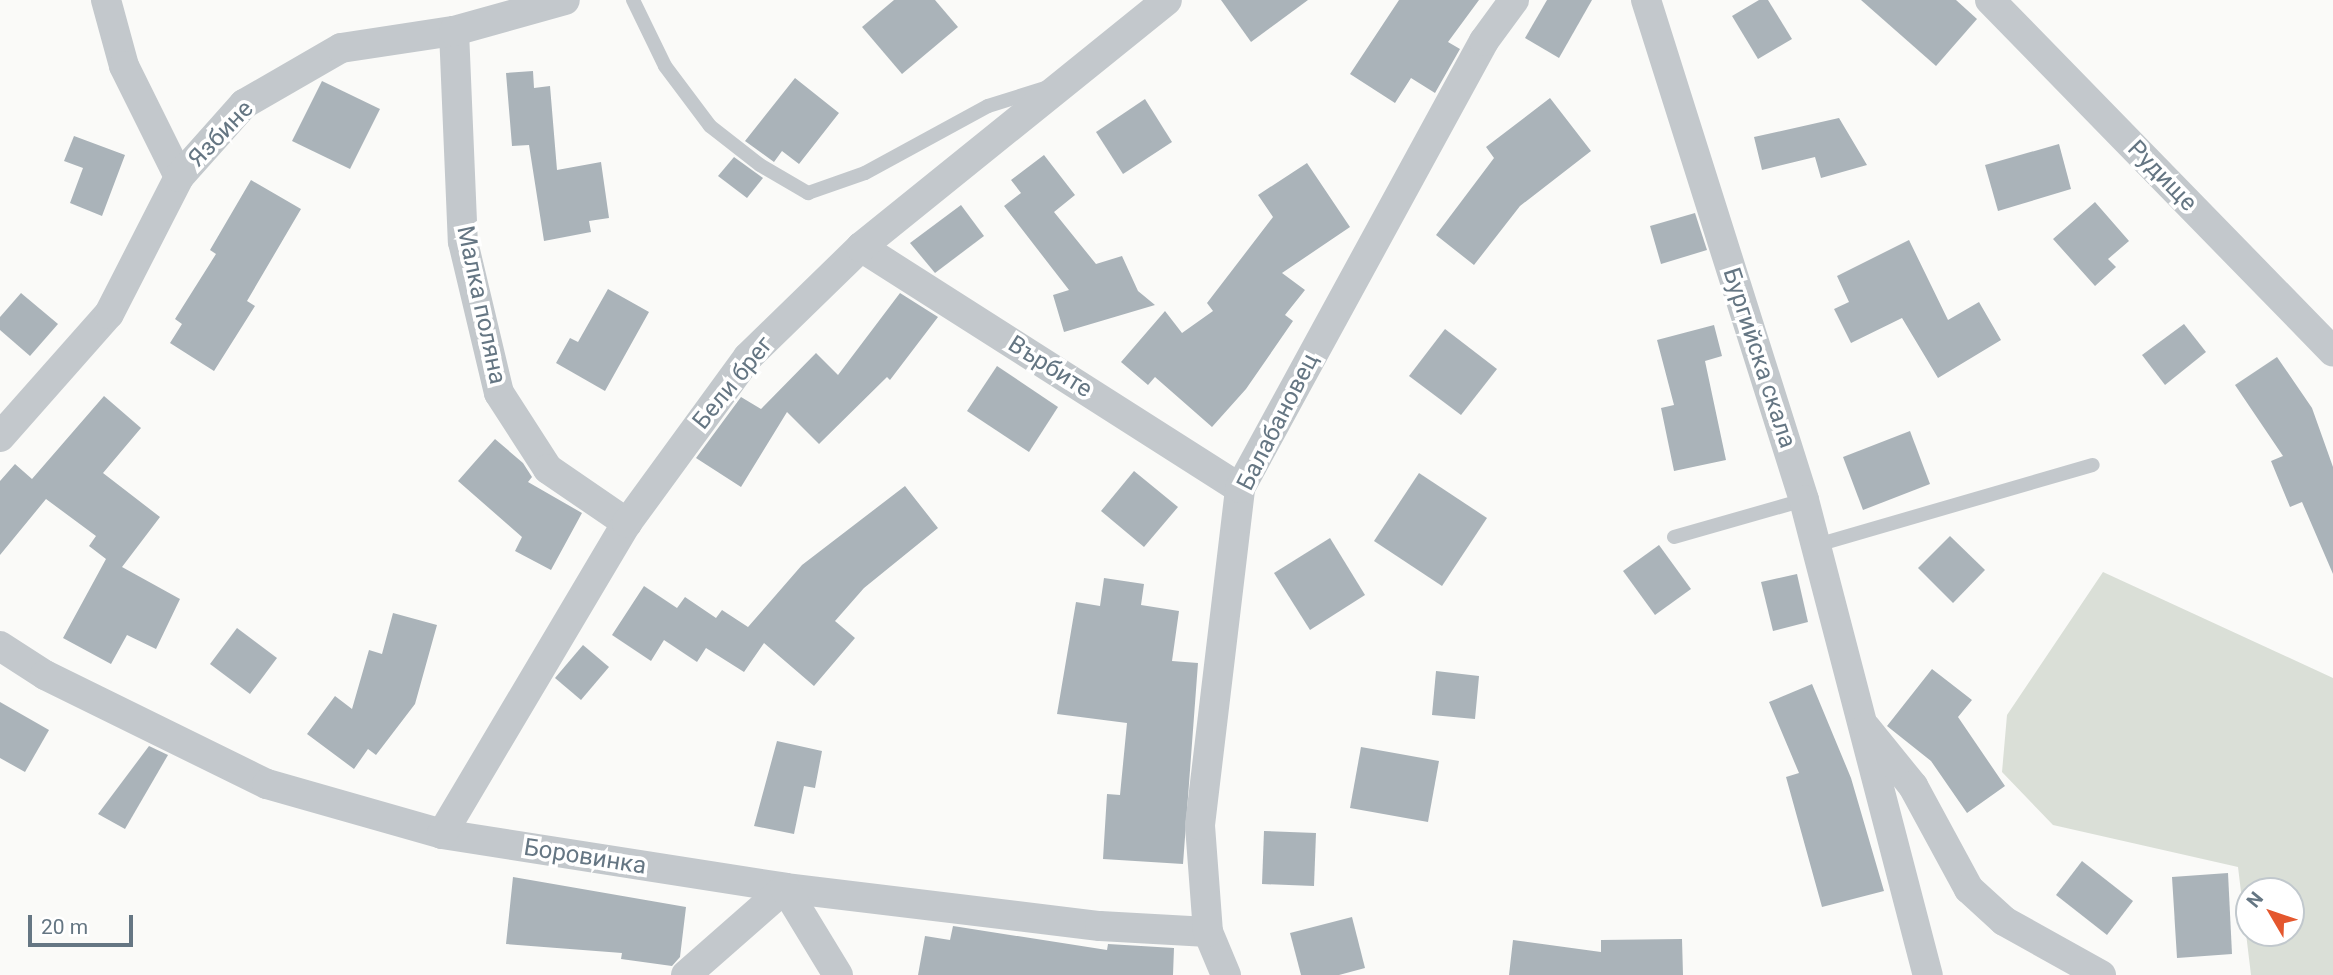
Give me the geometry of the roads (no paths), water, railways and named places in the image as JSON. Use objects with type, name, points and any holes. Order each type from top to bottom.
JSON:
[{"type":"street","points":[[106,0],[124,66],[179,177]]},
{"type":"street","name":"Язбине","points":[[0,437],[109,314],[179,177],[244,104],[341,48],[454,32],[565,0]]},
{"type":"street","name":"Бели брег","points":[[442,834],[627,523],[748,357],[861,247],[1167,0]]},
{"type":"street","name":"Балабановец","points":[[1226,975],[1209,932],[1200,825],[1240,488],[1484,41],[1514,0]]},
{"type":"street","name":"Бургийска скала","points":[[1646,0],[1804,500],[1859,719],[1928,975]]},
{"type":"street","name":"Рудище","points":[[1990,0],[2333,351]]},
{"type":"street","name":"Малка поляна","points":[[454,32],[463,242],[499,393],[548,469],[627,523]]},
{"type":"street","name":"Върбите","points":[[861,247],[1240,488]]},
{"type":"street","name":"Боровинка","points":[[0,646],[45,675],[267,784],[442,834],[785,888],[1100,926],[1209,932]]},
{"type":"street","name":"Бургийска скала","points":[[1859,719],[1913,786],[1969,889],[2004,921],[2101,975]]},
{"type":"street","points":[[686,975],[785,888],[838,975]]},
{"type":"lane","points":[[633,0],[665,66],[710,125],[760,165],[807,193],[864,173],[988,106],[1069,79]]},
{"type":"lane","points":[[1817,545],[2093,465]]},
{"type":"lane","points":[[1674,537],[1804,500]]}]
